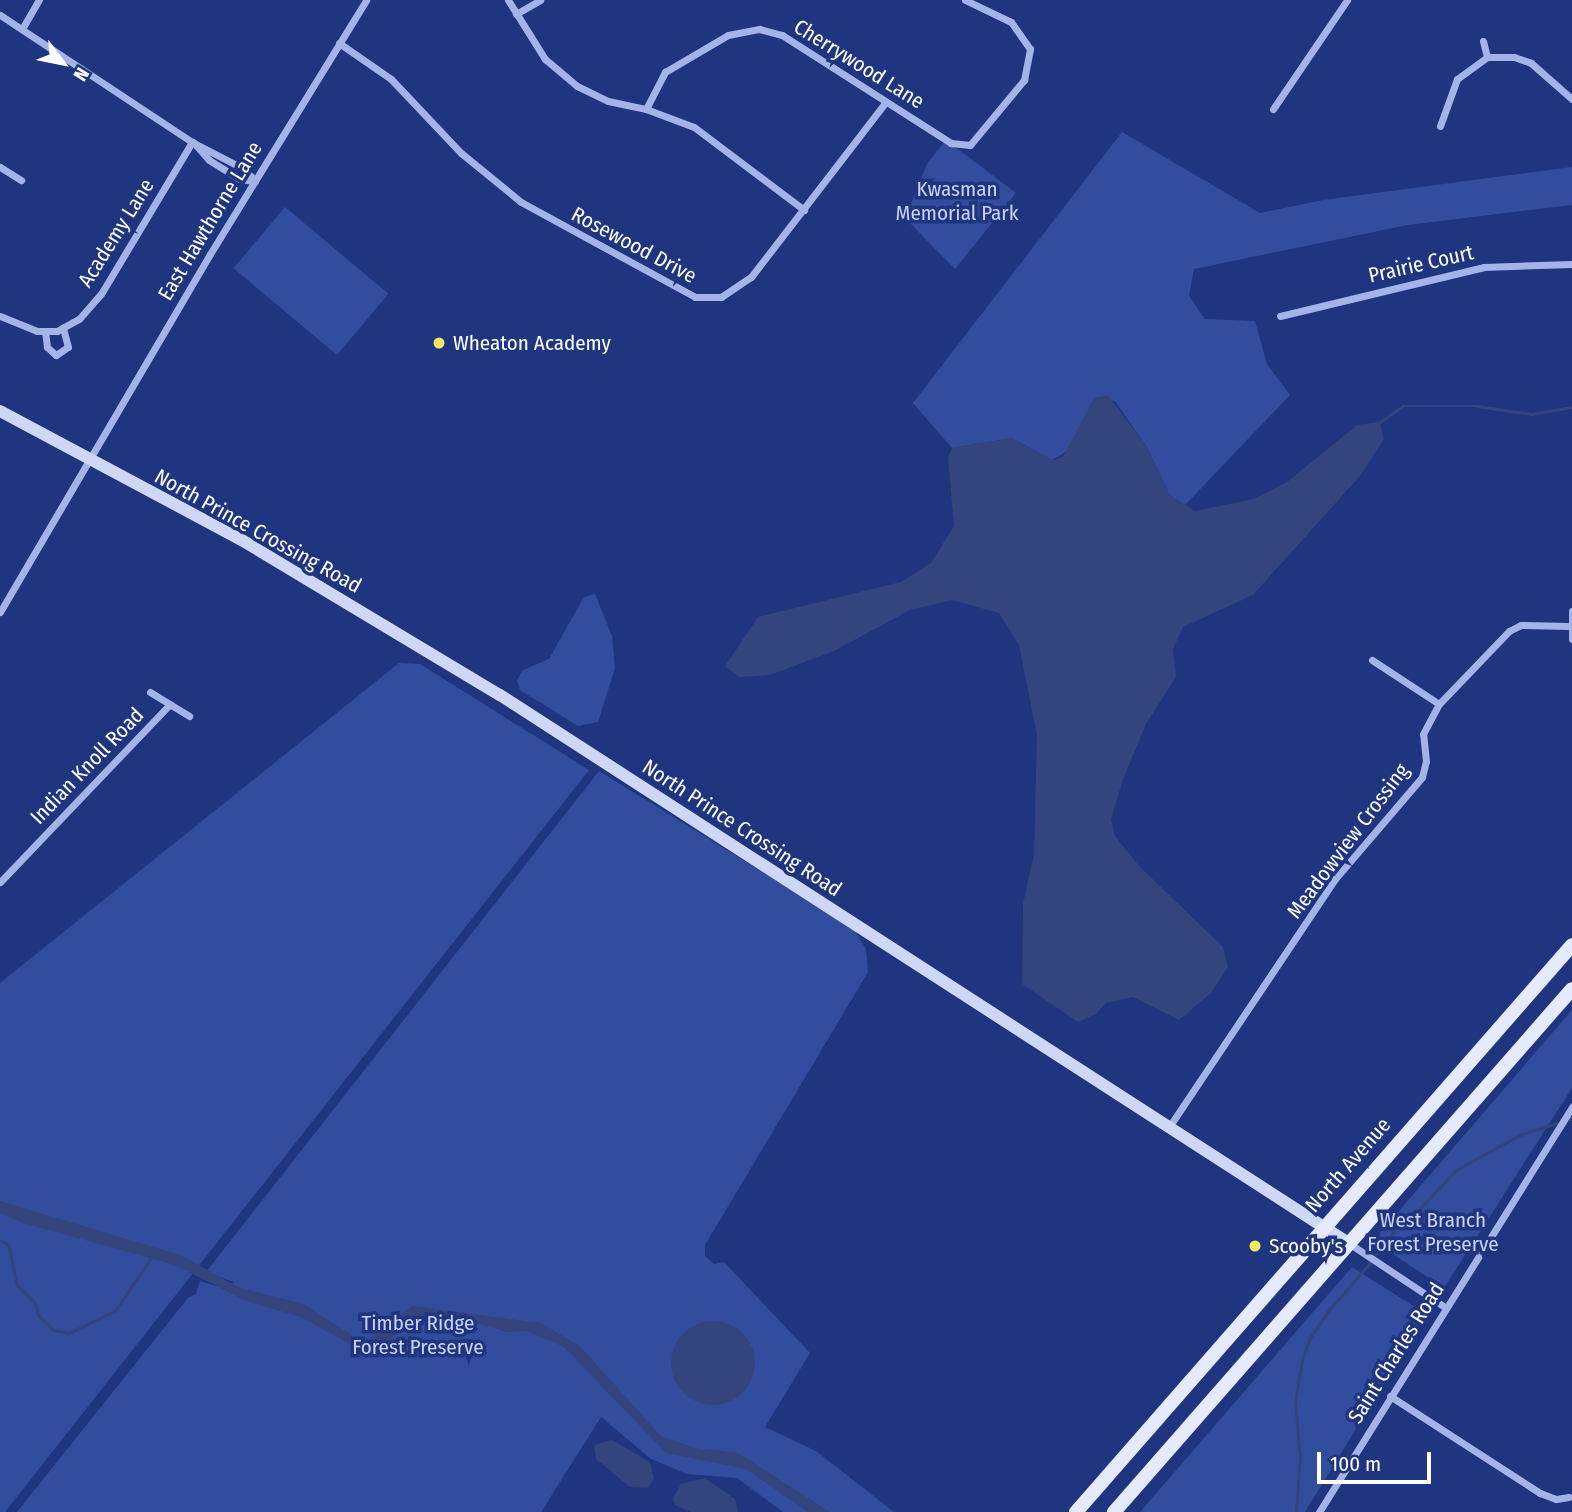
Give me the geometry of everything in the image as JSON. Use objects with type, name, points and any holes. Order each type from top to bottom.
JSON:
[{"type":"main road","name":"North Avenue","points":[[1076,1512],[1322,1226],[1572,945]]},
{"type":"main road","points":[[1114,1512],[1572,989]]},
{"type":"street","points":[[22,29],[39,0]]},
{"type":"street","name":"East Hawthorne Lane","points":[[1,606],[366,0]]},
{"type":"street","points":[[508,0],[540,52],[564,77],[608,101],[646,108],[706,134],[804,210]]},
{"type":"street","points":[[516,14],[540,0]]},
{"type":"street","name":"Cherrywood Lane","points":[[646,108],[665,72],[743,29],[782,35],[951,143],[970,145],[1024,80],[1030,54],[1016,26],[965,0]]},
{"type":"street","points":[[1273,109],[1347,0]]},
{"type":"street","points":[[0,15],[192,142],[209,160],[239,179],[255,181]]},
{"type":"street","points":[[1483,41],[1487,57]]},
{"type":"street","name":"Rosewood Drive","points":[[339,43],[391,79],[461,153],[506,191],[554,222],[620,253],[687,295],[721,297],[744,284],[886,102]]},
{"type":"street","points":[[1440,126],[1457,79],[1487,57],[1514,57],[1531,63],[1572,99]]},
{"type":"street","name":"Academy Lane","points":[[60,329],[79,319],[100,294],[192,142]]},
{"type":"street","points":[[0,167],[21,180]]},
{"type":"street","name":"Prairie Court","points":[[1280,316],[1484,267],[1572,264]]},
{"type":"street","points":[[0,316],[45,331],[60,329],[68,347],[60,354],[48,350],[45,331]]},
{"type":"street","name":"North Prince Crossing Road","points":[[0,411],[86,461],[240,539],[489,688],[1445,1307]]},
{"type":"street","points":[[1572,611],[1569,626],[1572,639]]},
{"type":"street","name":"Meadowview Crossing","points":[[1169,1127],[1335,879],[1422,777],[1426,761],[1423,734],[1439,704],[1509,631],[1521,625],[1569,626]]},
{"type":"street","points":[[1371,660],[1439,704]]},
{"type":"street","points":[[150,692],[189,716]]},
{"type":"street","name":"Indian Knoll Road","points":[[0,882],[170,704]]},
{"type":"street","name":"Saint Charles Road","points":[[1319,1512],[1572,1107]]},
{"type":"street","points":[[1390,1395],[1540,1493],[1556,1499],[1569,1497]]},
{"type":"green space","points":[[1122,132],[1260,213],[1323,200],[1572,167],[1572,205],[1408,225],[1194,269],[1189,296],[1205,319],[1255,321],[1267,364],[1290,395],[1185,505],[1169,494],[1148,449],[1115,401],[1094,398],[1069,450],[1052,460],[1012,438],[952,448],[913,403]]},
{"type":"green space","name":"Kwasman Memorial Park","points":[[946,140],[1016,193],[955,269],[905,218],[927,164]]},
{"type":"green space","points":[[285,207],[388,294],[337,355],[234,268]]},
{"type":"green space","points":[[595,594],[612,636],[615,668],[598,722],[578,726],[520,690],[517,680],[523,670],[549,659],[584,597]]},
{"type":"green space","points":[[399,663],[420,664],[589,770],[5,1512],[0,1512],[0,983]]},
{"type":"green space","name":"Timber Ridge Forest Preserve","points":[[599,771],[853,928],[866,949],[868,972],[705,1245],[705,1256],[714,1264],[724,1262],[810,1353],[765,1427],[816,1451],[894,1512],[783,1512],[737,1478],[687,1474],[651,1459],[601,1417],[541,1512],[17,1512],[188,1298],[196,1294],[200,1281],[225,1289],[234,1282],[206,1272]]},
{"type":"green space","name":"West Branch Forest Preserve","points":[[1572,1010],[1572,1088],[1444,1288],[1373,1241]]},
{"type":"green space","name":"West Branch Forest Preserve","points":[[1352,1267],[1426,1314],[1305,1512],[1140,1512]]},
{"type":"shaded area","points":[[1108,395],[1148,449],[1169,494],[1195,511],[1254,499],[1287,482],[1357,425],[1380,422],[1384,439],[1360,476],[1253,595],[1183,627],[1173,649],[1176,677],[1146,724],[1123,779],[1111,819],[1115,836],[1139,866],[1223,947],[1228,967],[1211,993],[1179,1020],[1133,997],[1106,1003],[1096,1014],[1078,1022],[1022,984],[1023,904],[1034,854],[1037,735],[1019,645],[999,613],[952,600],[910,610],[834,651],[770,675],[739,677],[725,666],[758,617],[901,582],[931,563],[954,526],[948,457],[952,448],[1012,438],[1052,460],[1063,457],[1094,398]]},
{"type":"shaded area","points":[[0,1201],[180,1255],[238,1287],[303,1304],[358,1339],[371,1338],[412,1306],[541,1323],[580,1346],[661,1436],[696,1448],[738,1453],[830,1512],[808,1512],[746,1469],[666,1453],[564,1347],[527,1331],[507,1332],[475,1323],[456,1327],[427,1318],[410,1321],[381,1348],[360,1350],[301,1317],[246,1301],[175,1265],[23,1223],[0,1213]]},
{"type":"shaded area","points":[[713,1321],[729,1324],[743,1333],[752,1347],[755,1363],[752,1379],[743,1393],[729,1402],[713,1405],[697,1402],[683,1393],[674,1379],[671,1363],[674,1347],[683,1333],[697,1324]]},
{"type":"shaded area","points":[[612,1440],[650,1462],[654,1478],[648,1488],[630,1487],[596,1459],[594,1445]]},
{"type":"shaded area","points":[[705,1478],[735,1499],[738,1512],[691,1512],[675,1505],[673,1498],[681,1484]]},
{"type":"waterway","points":[[1380,422],[1403,406],[1477,406],[1532,414],[1572,407]]},
{"type":"waterway","points":[[1376,1254],[1394,1232],[1394,1225],[1414,1215],[1456,1170],[1520,1135],[1556,1123]]},
{"type":"waterway","points":[[0,1240],[9,1245],[17,1285],[35,1303],[39,1316],[54,1330],[69,1333],[115,1311],[151,1258]]},
{"type":"waterway","points":[[1296,1512],[1300,1458],[1295,1402],[1302,1360],[1310,1338],[1328,1311],[1370,1263]]},
{"type":"place","name":"Wheaton Academy","points":[[439,343]]},
{"type":"place","name":"Scooby's","points":[[1255,1246]]}]
